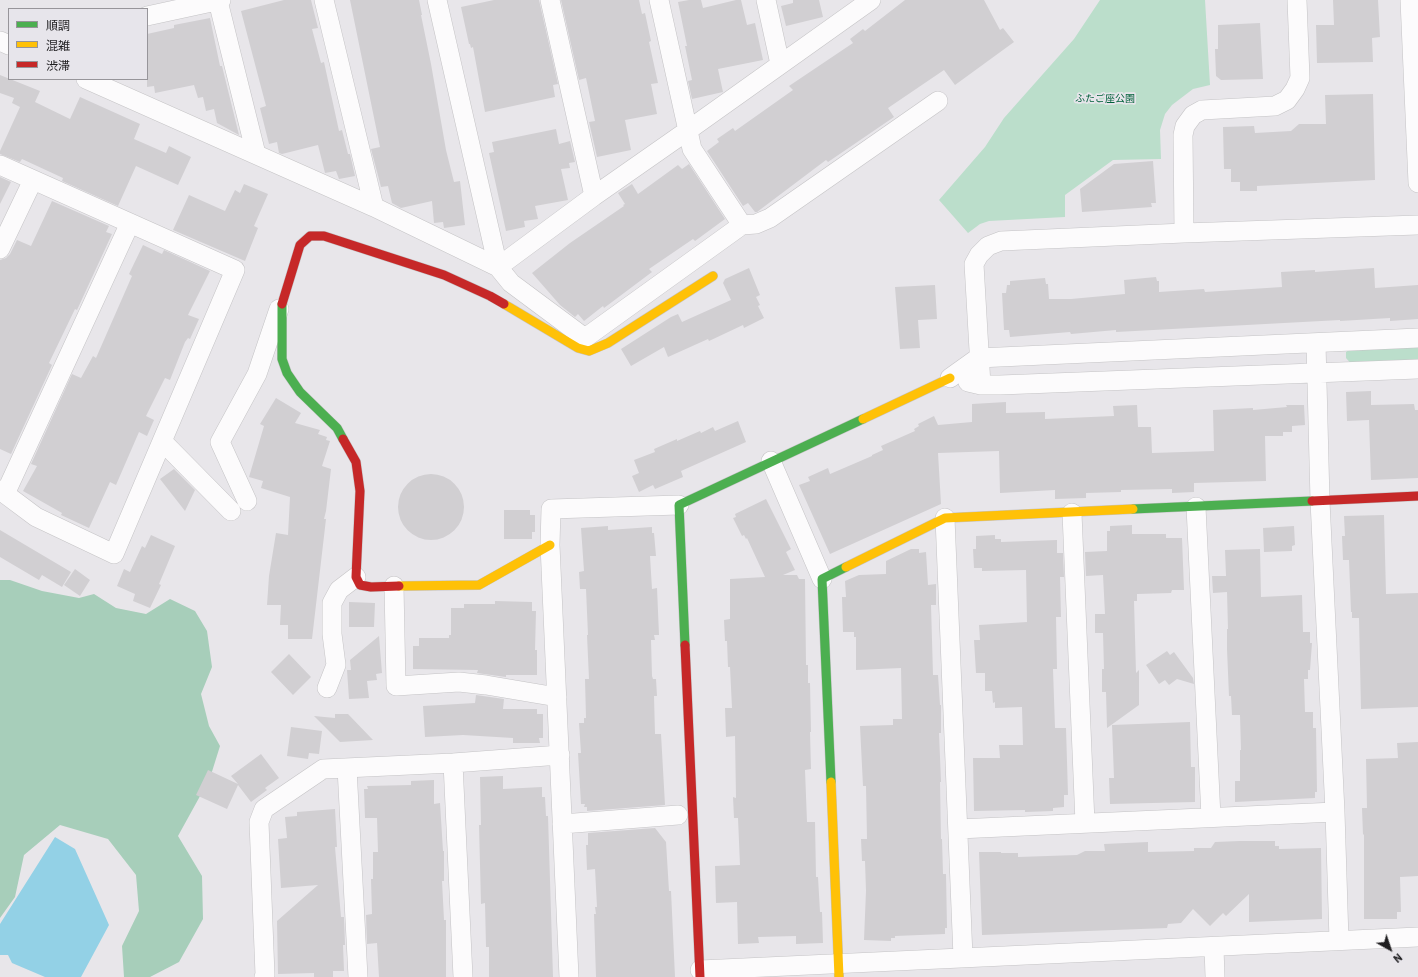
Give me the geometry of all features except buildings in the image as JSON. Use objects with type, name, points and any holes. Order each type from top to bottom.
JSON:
[{"type":"street","points":[[148,16],[220,0],[256,154]]},
{"type":"street","points":[[324,0],[374,207]]},
{"type":"street","points":[[437,0],[498,267]]},
{"type":"street","points":[[550,0],[594,196]]},
{"type":"street","points":[[659,0],[692,149],[742,225]]},
{"type":"street","points":[[766,0],[780,64]]},
{"type":"street","points":[[498,267],[594,196],[688,131],[870,0]]},
{"type":"street","points":[[1184,233],[1183,135],[1185,126],[1193,115],[1202,110],[1274,106],[1287,100],[1295,89],[1300,78],[1297,0]]},
{"type":"street","points":[[1410,0],[1418,183]]},
{"type":"street","points":[[88,80],[374,207],[498,267],[511,283],[582,343],[589,351],[608,343],[713,276]]},
{"type":"street","points":[[582,343],[742,225],[756,224],[770,218],[938,101]]},
{"type":"street","points":[[0,165],[33,180],[130,223],[235,270],[114,554],[36,518],[2,492],[130,223]]},
{"type":"street","points":[[0,249],[33,180]]},
{"type":"street","points":[[981,385],[978,358],[974,264],[979,254],[988,246],[1001,241],[1418,225]]},
{"type":"street","points":[[162,441],[239,506],[220,442],[257,374],[282,303],[300,245],[310,236],[324,236],[444,275],[490,296],[582,343]]},
{"type":"street","points":[[282,303],[282,359],[287,373],[300,392],[337,428],[356,462],[360,491],[356,577],[360,585],[371,587],[480,584],[550,545]]},
{"type":"street","points":[[569,977],[550,545],[551,510],[679,505],[950,378],[978,358],[1418,338]]},
{"type":"street","points":[[1316,343],[1320,501],[1335,812],[1339,940]]},
{"type":"street","points":[[950,378],[981,385],[1317,374],[1418,369]]},
{"type":"street","points":[[771,461],[822,579],[839,970]]},
{"type":"street","points":[[822,579],[945,518],[1418,496]]},
{"type":"street","points":[[679,505],[700,973],[839,970],[963,957],[1418,937]]},
{"type":"street","points":[[1196,507],[1211,817]]},
{"type":"street","points":[[1072,513],[1085,823]]},
{"type":"street","points":[[945,518],[963,957]]},
{"type":"street","points":[[327,688],[336,666],[332,634],[332,603],[339,590],[356,577]]},
{"type":"street","points":[[394,586],[396,686],[459,682],[486,684],[557,697]]},
{"type":"street","points":[[264,977],[259,822],[264,809],[323,769],[453,763],[560,755]]},
{"type":"street","points":[[453,763],[462,977]]},
{"type":"street","points":[[347,768],[358,977]]},
{"type":"street","points":[[958,829],[1335,812]]},
{"type":"street","points":[[562,824],[678,814]]},
{"type":"street","points":[[1214,947],[1215,977]]},
{"type":"green space","name":"ふたご座公園","points":[[1100,0],[1205,0],[1210,85],[1193,89],[1172,105],[1165,114],[1160,130],[1161,159],[1113,160],[1065,195],[1065,217],[989,221],[980,224],[968,233],[939,200],[985,147],[1004,118],[1074,39]]},
{"type":"green space","points":[[1418,344],[1418,363],[1353,366],[1346,358],[1346,352],[1353,347]]},
{"type":"green space","points":[[0,580],[10,580],[42,591],[79,598],[94,594],[116,608],[146,614],[170,599],[195,611],[207,631],[212,667],[201,694],[209,726],[220,746],[210,778],[178,836],[202,876],[203,919],[179,962],[150,977],[124,977],[122,946],[139,911],[136,875],[108,839],[60,825],[24,855],[15,897],[0,918]]},
{"type":"water","points":[[55,837],[75,849],[109,925],[81,977],[45,977],[12,963],[8,955],[0,955],[0,924]]},
{"type":"traffic: fast","points":[[282,304],[282,359],[287,373],[300,392],[337,428],[343,439]]},
{"type":"traffic: fast","points":[[685,645],[679,505],[863,419]]},
{"type":"traffic: fast","points":[[1133,509],[1312,501]]},
{"type":"traffic: fast","points":[[831,782],[822,579],[846,567]]},
{"type":"traffic: slow","points":[[504,304],[578,348],[589,351],[608,343],[713,276]]},
{"type":"traffic: slow","points":[[863,419],[950,378]]},
{"type":"traffic: slow","points":[[846,567],[945,518],[1133,509]]},
{"type":"traffic: slow","points":[[399,586],[479,585],[550,545]]},
{"type":"traffic: slow","points":[[831,782],[839,977]]},
{"type":"traffic: jam","points":[[282,304],[300,245],[310,236],[324,236],[444,275],[504,304]]},
{"type":"traffic: jam","points":[[343,439],[356,462],[360,491],[356,577],[360,585],[371,587],[399,586]]},
{"type":"traffic: jam","points":[[1312,501],[1418,496]]},
{"type":"traffic: jam","points":[[685,645],[700,977]]}]
